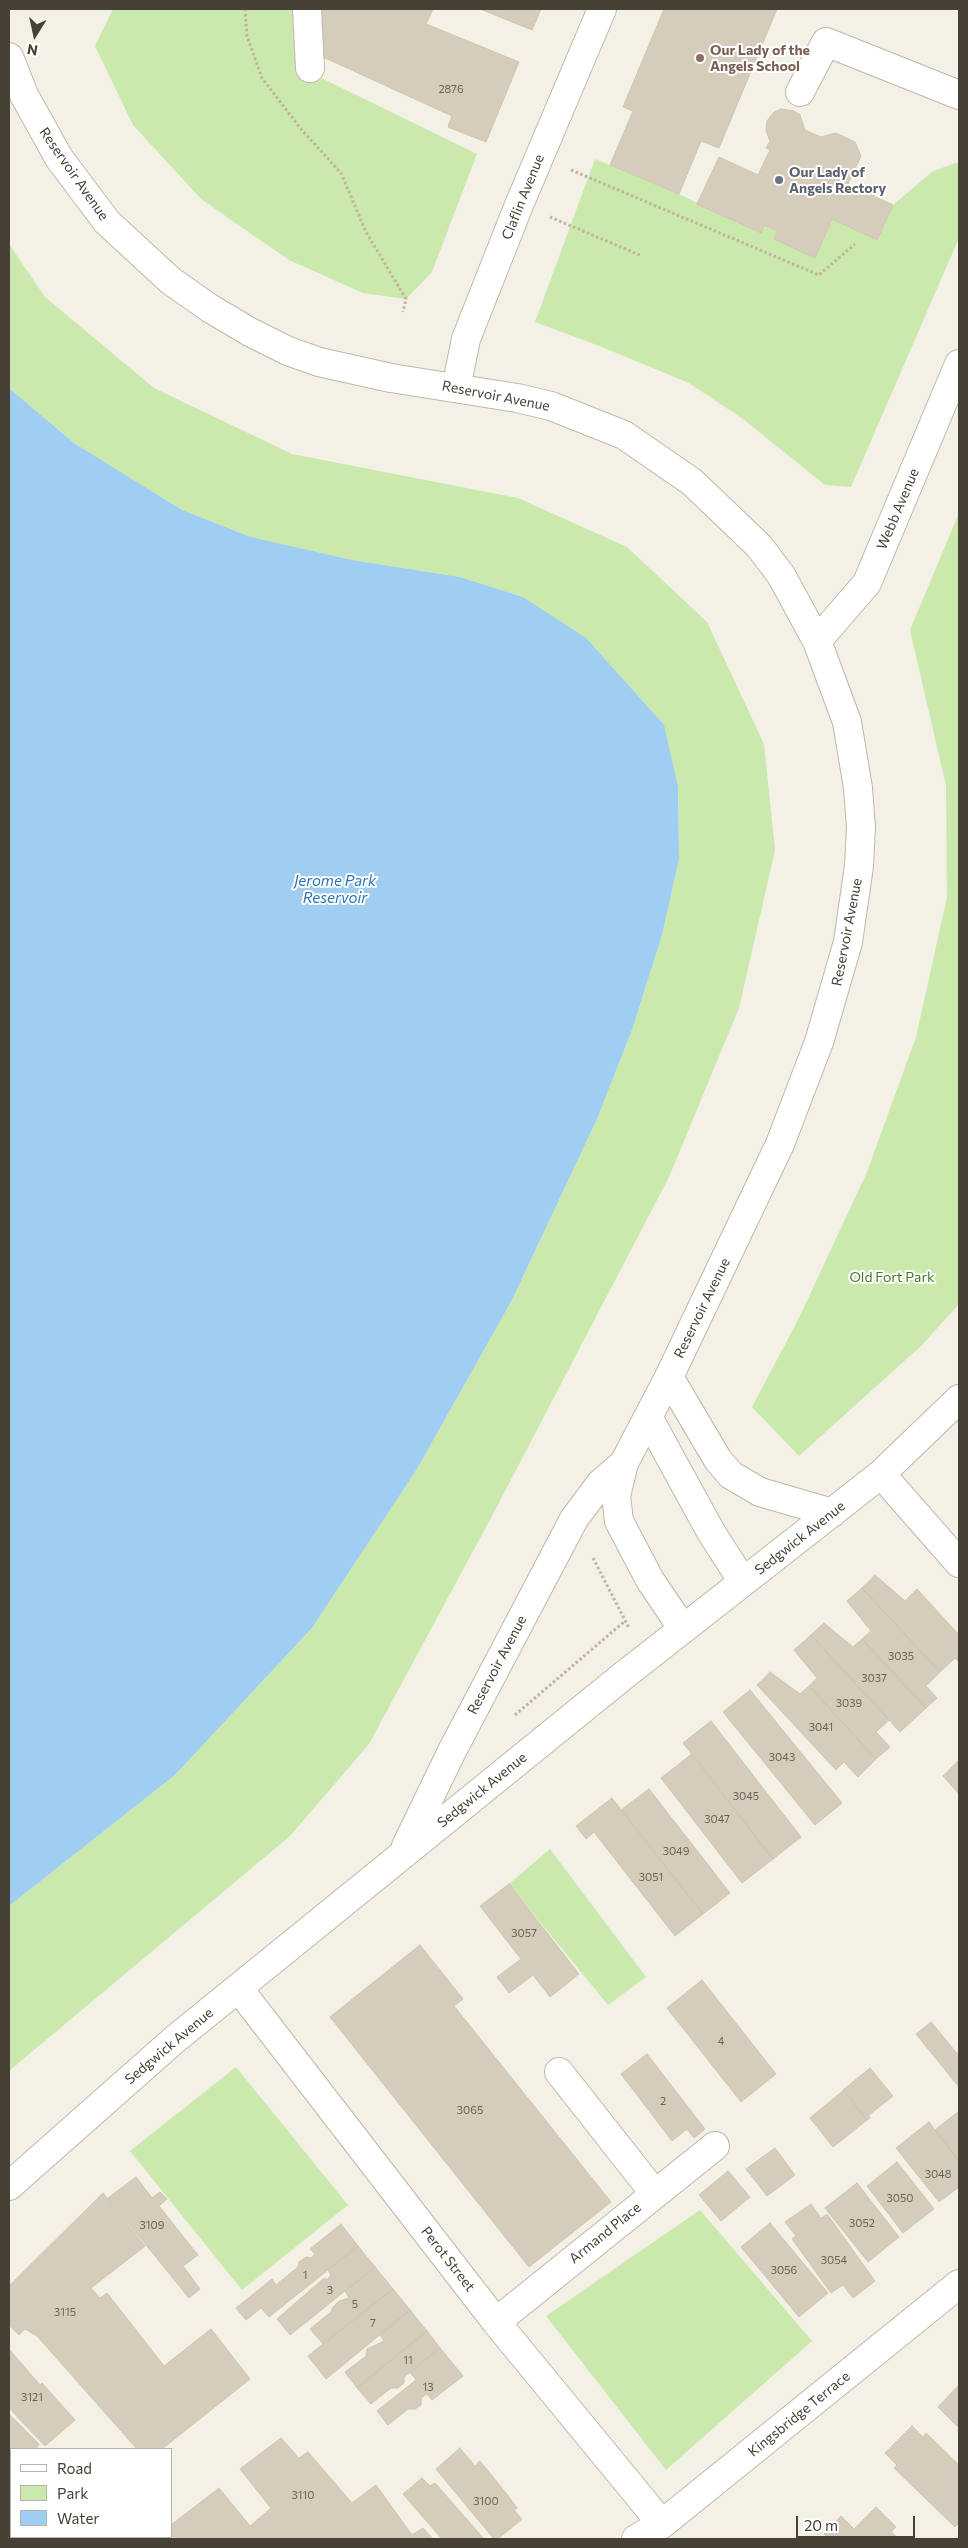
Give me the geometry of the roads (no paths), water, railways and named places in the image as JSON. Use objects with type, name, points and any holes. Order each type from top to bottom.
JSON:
[{"type":"street","points":[[307,9],[310,68]]},
{"type":"street","name":"Claflin Avenue","points":[[456,388],[466,339],[519,205],[602,9]]},
{"type":"street","points":[[800,92],[826,42],[959,95]]},
{"type":"street","name":"Reservoir Avenue","points":[[9,57],[24,96],[64,165],[107,222],[171,281],[211,309],[288,350],[319,362],[354,371],[551,406],[624,435],[692,482],[760,546],[781,575],[817,641],[847,722],[858,788],[861,827],[859,866],[848,942],[833,1000],[801,1093],[758,1192],[669,1376],[624,1463],[616,1496],[620,1521],[650,1580],[683,1629]]},
{"type":"street","name":"Webb Avenue","points":[[817,641],[867,583],[959,364]]},
{"type":"street","points":[[669,1376],[718,1460],[731,1475],[747,1486],[767,1494],[832,1513]]},
{"type":"street","name":"Sedgwick Avenue","points":[[9,2186],[167,2046],[403,1853],[880,1474],[959,1398]]},
{"type":"street","points":[[648,1417],[711,1532],[743,1582]]},
{"type":"street","name":"Reservoir Avenue","points":[[403,1853],[452,1751],[574,1519],[600,1484],[624,1463]]},
{"type":"street","points":[[880,1474],[959,1564]]},
{"type":"street","name":"Perot Street","points":[[239,1989],[496,2322],[662,2524]]},
{"type":"street","points":[[559,2072],[655,2194]]},
{"type":"street","name":"Armand Place","points":[[496,2322],[715,2146]]},
{"type":"street","name":"Kingsbridge Terrace","points":[[636,2539],[662,2524],[959,2284]]},
{"type":"water","name":"Jerome Park Reservoir","points":[[9,388],[74,443],[182,510],[251,537],[352,560],[460,577],[523,597],[586,638],[664,725],[678,787],[679,859],[662,935],[632,1030],[597,1119],[512,1300],[417,1469],[312,1628],[175,1775],[9,1906]]},
{"type":"place","name":"Our Lady of the Angels School","points":[[700,58]]},
{"type":"place","name":"Our Lady of Angels Rectory","points":[[779,180]]},
{"type":"park label","name":"Old Fort Park","points":[[892,1277]]}]
